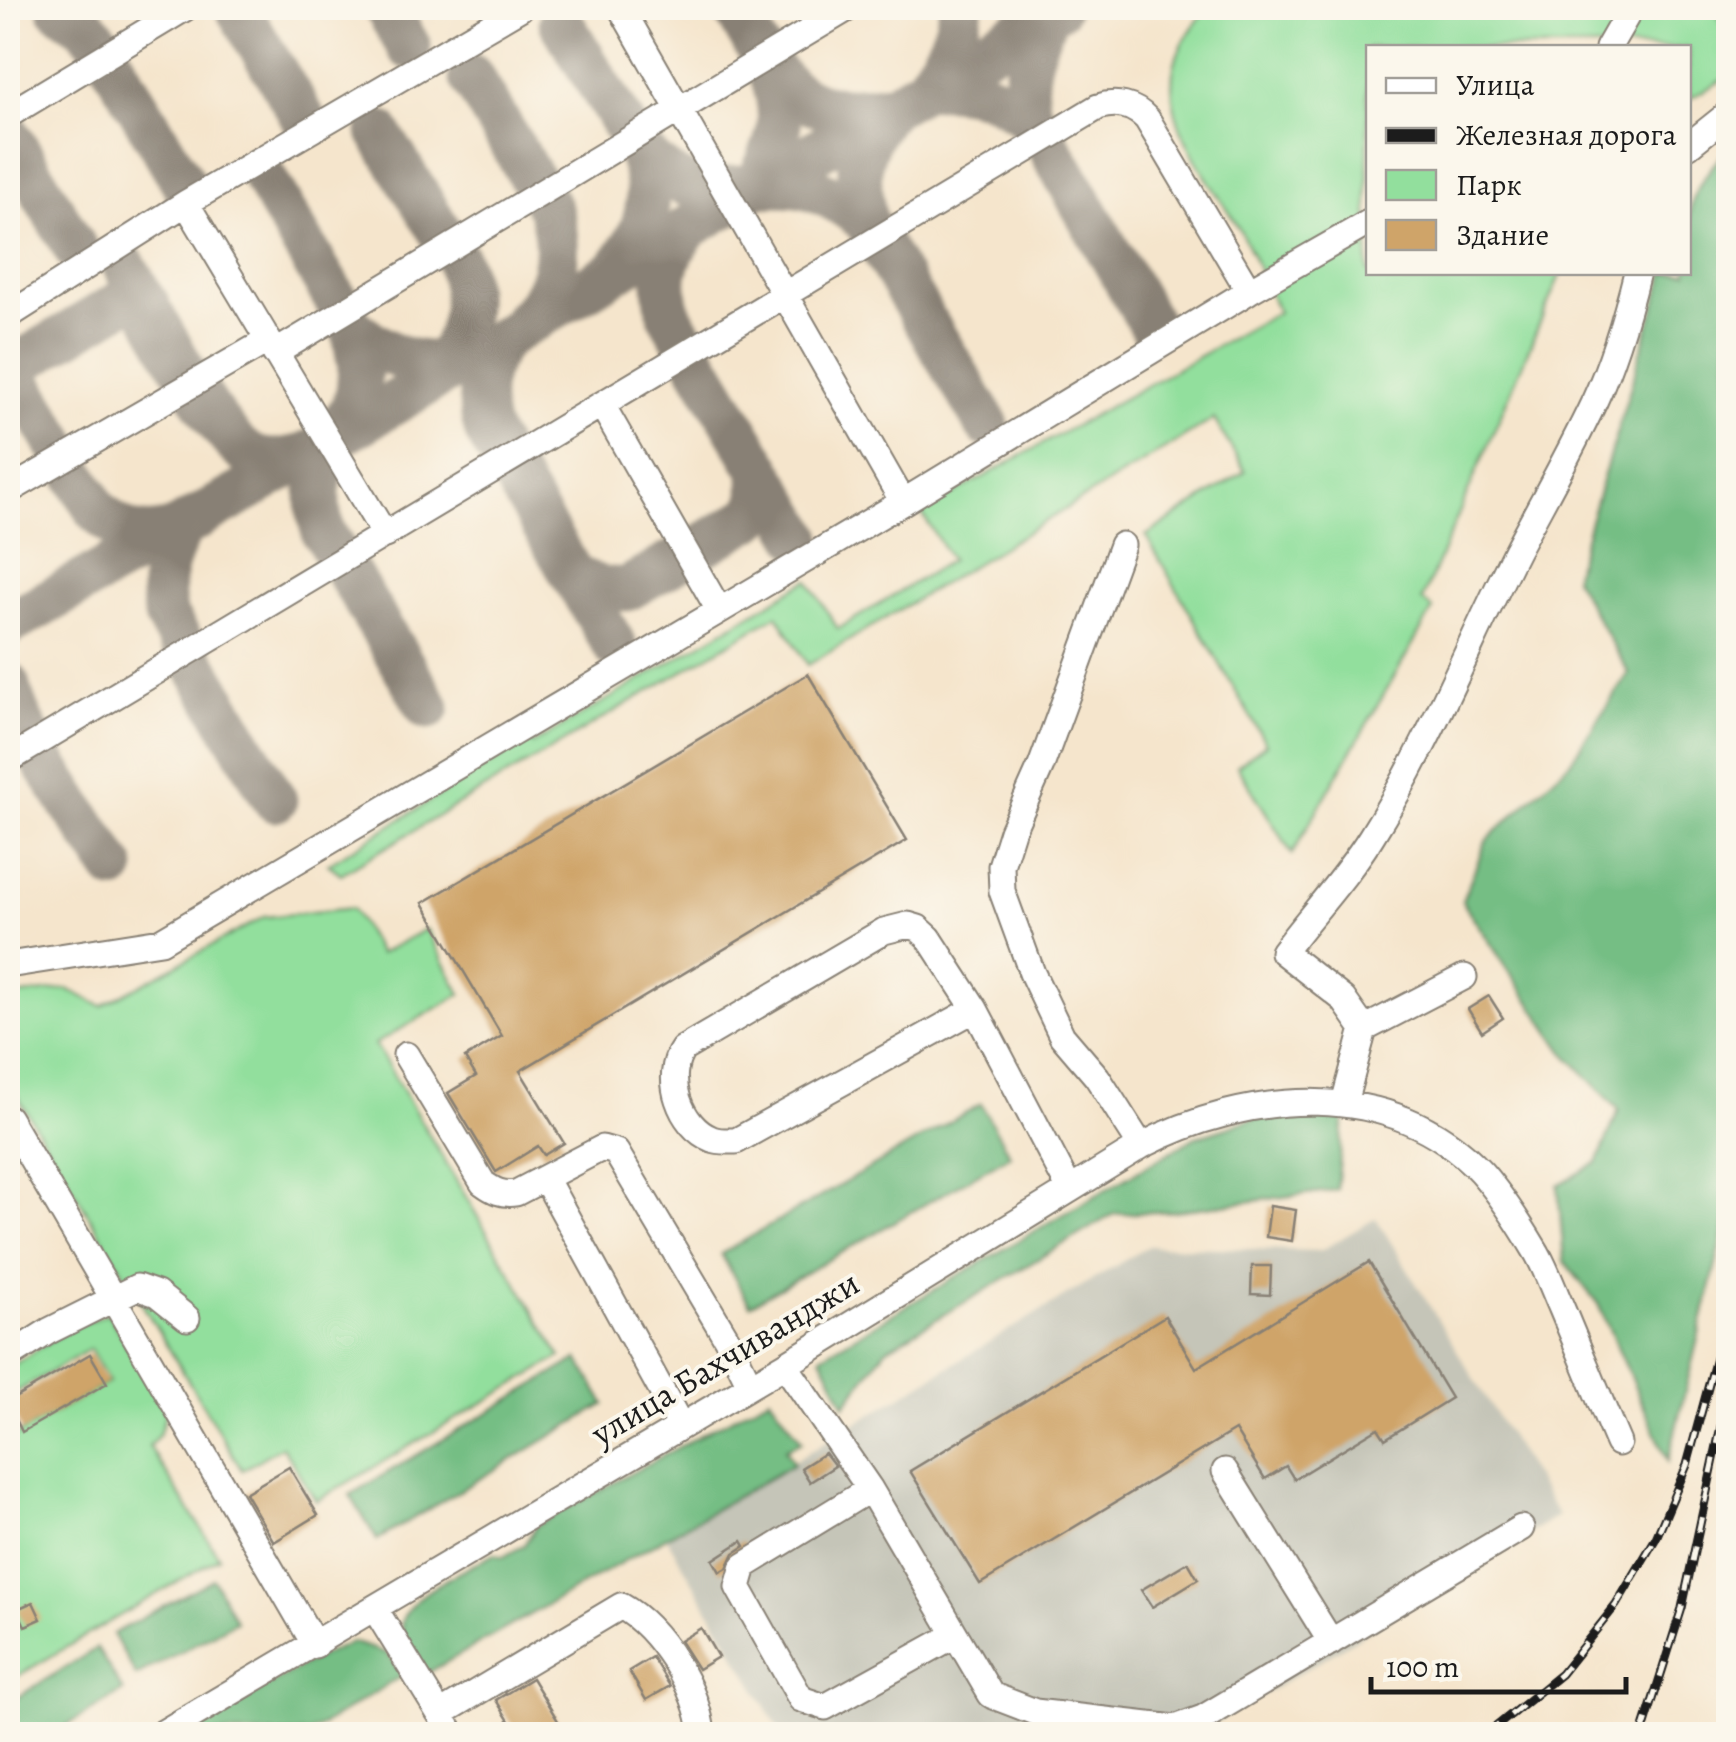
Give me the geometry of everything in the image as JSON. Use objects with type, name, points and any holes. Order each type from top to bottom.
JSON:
[{"type":"street","points":[[8,114],[186,8]]},
{"type":"street","points":[[8,316],[186,203],[520,8]]},
{"type":"street","points":[[621,8],[903,502]]},
{"type":"street","points":[[8,491],[271,347],[848,8]]},
{"type":"street","points":[[1610,45],[1631,8]]},
{"type":"street","points":[[8,760],[1098,107],[1118,104],[1148,118],[1249,291]]},
{"type":"street","points":[[1691,144],[1728,114]]},
{"type":"street","points":[[186,203],[385,535]]},
{"type":"street","points":[[8,965],[161,941],[1366,223]]},
{"type":"street","points":[[1364,1029],[1342,999],[1283,952],[1335,891],[1372,836],[1430,730],[1514,555],[1595,400],[1621,334],[1637,275]]},
{"type":"street","points":[[602,404],[719,610]]},
{"type":"street","points":[[1122,545],[1041,766],[1012,832],[1002,866],[1002,891],[1032,973],[1062,1036],[1097,1077],[1141,1146]]},
{"type":"street","points":[[976,1009],[736,1141],[707,1138],[676,1096],[672,1074],[683,1048],[884,932],[908,925],[929,938],[976,1009],[1069,1188]]},
{"type":"street","points":[[1344,1102],[1364,1029],[1464,977]]},
{"type":"street","points":[[406,1055],[482,1183],[505,1194],[526,1190],[602,1148],[616,1152],[730,1344],[750,1385]]},
{"type":"street","name":"улица Бахчиванджи","points":[[162,1734],[785,1364],[1069,1188],[1141,1146],[1190,1122],[1218,1114],[1277,1104],[1344,1102],[1364,1106],[1419,1127],[1479,1170],[1538,1256],[1618,1443]]},
{"type":"street","points":[[8,1118],[315,1645]]},
{"type":"street","points":[[545,1178],[681,1426]]},
{"type":"street","points":[[8,1356],[137,1287],[157,1294],[188,1318]]},
{"type":"street","points":[[785,1364],[870,1489],[991,1695],[1035,1712],[1174,1728],[1203,1718],[1521,1528]]},
{"type":"street","points":[[1225,1470],[1331,1642]]},
{"type":"street","points":[[870,1489],[744,1566],[738,1587],[800,1699],[824,1708],[955,1635]]},
{"type":"street","points":[[375,1609],[446,1724],[620,1606],[654,1630],[694,1697],[702,1734]]},
{"type":"shaded area","points":[[1376,1218],[1558,1516],[1199,1734],[782,1734],[667,1538],[1148,1246],[1320,1251]]},
{"type":"green space","points":[[1213,8],[1714,8],[1728,34],[1728,77],[1691,98],[1691,45],[1366,45],[1366,275],[1560,275],[1422,600],[1433,609],[1292,854],[1237,766],[1266,744],[1146,536],[1245,471],[1214,419],[808,665],[777,615],[341,874],[328,864],[529,740],[533,744],[808,580],[838,629],[951,560],[921,512],[1278,312],[1242,234],[1200,167],[1177,118],[1172,93],[1174,68],[1183,43]]},
{"type":"green space","points":[[1728,149],[1728,1216],[1668,1461],[1598,1304],[1564,1261],[1558,1185],[1597,1163],[1619,1110],[1563,1051],[1462,901],[1486,841],[1570,762],[1629,673],[1573,577],[1664,275],[1691,275],[1691,210],[1696,192]]},
{"type":"green space","points":[[352,908],[379,954],[426,929],[461,994],[375,1044],[561,1357],[316,1501],[282,1446],[242,1470],[8,1081],[8,997],[67,989],[102,1006],[264,917]]},
{"type":"green space","points":[[981,1104],[1010,1155],[750,1305],[721,1254]]},
{"type":"green space","points":[[1262,1116],[1344,1116],[1337,1190],[1176,1211],[1114,1214],[886,1349],[845,1405],[821,1356],[1196,1137]]},
{"type":"green space","points":[[108,1313],[166,1412],[159,1435],[149,1446],[219,1557],[9,1681],[8,1440],[109,1382],[90,1349],[8,1397],[8,1368],[71,1328]]},
{"type":"green space","points":[[578,1359],[605,1404],[377,1540],[350,1495]]},
{"type":"green space","points":[[770,1397],[802,1441],[785,1449],[794,1464],[424,1675],[402,1632],[402,1620],[421,1597],[494,1554],[503,1557],[524,1545],[537,1525]]},
{"type":"green space","points":[[213,1579],[236,1621],[136,1676],[113,1634]]},
{"type":"green space","points":[[351,1642],[387,1653],[403,1675],[308,1734],[185,1734],[305,1664]]},
{"type":"green space","points":[[97,1648],[123,1691],[53,1734],[8,1734],[8,1703]]},
{"type":"building","points":[[808,674],[907,840],[520,1071],[564,1143],[544,1155],[538,1146],[496,1172],[448,1093],[476,1076],[465,1058],[502,1036],[423,903]]},
{"type":"building","points":[[1489,996],[1503,1018],[1482,1032],[1468,1009]]},
{"type":"building","points":[[1270,1206],[1296,1210],[1292,1241],[1266,1237]]},
{"type":"building","points":[[1369,1262],[1451,1398],[1385,1439],[1378,1428],[1294,1479],[1286,1466],[1265,1479],[1235,1430],[980,1584],[910,1471],[1165,1316],[1196,1368]]},
{"type":"building","points":[[1252,1266],[1271,1266],[1270,1295],[1251,1294]]},
{"type":"building","points":[[90,1354],[107,1383],[22,1432],[8,1402]]},
{"type":"building","points":[[825,1453],[835,1466],[810,1482],[801,1468]]},
{"type":"building","points":[[289,1467],[318,1515],[274,1542],[245,1493]]},
{"type":"building","points":[[742,1541],[745,1546],[734,1553],[727,1568],[720,1572],[713,1560]]},
{"type":"building","points":[[1188,1562],[1198,1579],[1152,1607],[1141,1590]]},
{"type":"building","points":[[33,1602],[41,1619],[25,1626],[17,1609]]},
{"type":"building","points":[[701,1628],[718,1657],[698,1669],[680,1641]]},
{"type":"building","points":[[652,1657],[670,1686],[646,1700],[629,1671]]},
{"type":"building","points":[[532,1678],[566,1734],[517,1734],[496,1700]]},
{"type":"taxiway","points":[[59,8],[86,26],[101,44],[187,189]]},
{"type":"taxiway","points":[[237,8],[304,119]]},
{"type":"taxiway","points":[[386,8],[409,47]]},
{"type":"taxiway","points":[[734,8],[762,55],[791,89],[830,107],[887,106]]},
{"type":"taxiway","points":[[928,82],[949,47],[961,8]]},
{"type":"taxiway","points":[[8,624],[251,488],[1057,8]]},
{"type":"taxiway","points":[[1048,13],[1027,73],[1029,112],[1151,325]]},
{"type":"taxiway","points":[[561,22],[637,147],[647,182],[642,226],[616,270]]},
{"type":"taxiway","points":[[755,188],[778,131],[779,104],[770,71]]},
{"type":"taxiway","points":[[471,76],[550,209],[554,225],[556,255],[550,283],[524,321]]},
{"type":"taxiway","points":[[924,87],[954,87],[983,93],[1009,104],[1033,124]]},
{"type":"taxiway","points":[[887,110],[870,137],[861,162],[865,220],[987,425]]},
{"type":"taxiway","points":[[379,132],[457,259],[462,276],[463,322],[452,350],[434,378]]},
{"type":"taxiway","points":[[8,134],[78,253]]},
{"type":"taxiway","points":[[637,147],[657,167],[693,186],[795,186],[832,198],[865,220]]},
{"type":"taxiway","points":[[259,169],[353,329],[360,368],[358,391],[352,410],[328,441]]},
{"type":"taxiway","points":[[687,229],[666,270],[670,316],[801,538]]},
{"type":"taxiway","points":[[124,265],[202,399],[236,445],[264,460],[304,456]]},
{"type":"taxiway","points":[[8,370],[122,302],[134,299],[148,305]]},
{"type":"taxiway","points":[[353,329],[405,359],[432,363],[466,360]]},
{"type":"taxiway","points":[[505,337],[482,382],[481,405],[487,432],[615,646]]},
{"type":"taxiway","points":[[8,363],[96,509],[131,533],[174,531]]},
{"type":"taxiway","points":[[333,439],[319,486],[318,509],[324,533],[428,707]]},
{"type":"taxiway","points":[[574,577],[602,589],[627,589],[752,517],[761,503],[761,469]]},
{"type":"taxiway","points":[[182,527],[165,570],[166,616],[275,800]]},
{"type":"taxiway","points":[[8,684],[38,752],[114,868]]},
{"type":"railway","points":[[1487,1734],[1561,1674],[1616,1605],[1656,1538],[1687,1465],[1728,1314]]},
{"type":"railway","points":[[1642,1734],[1682,1608],[1728,1394]]}]
